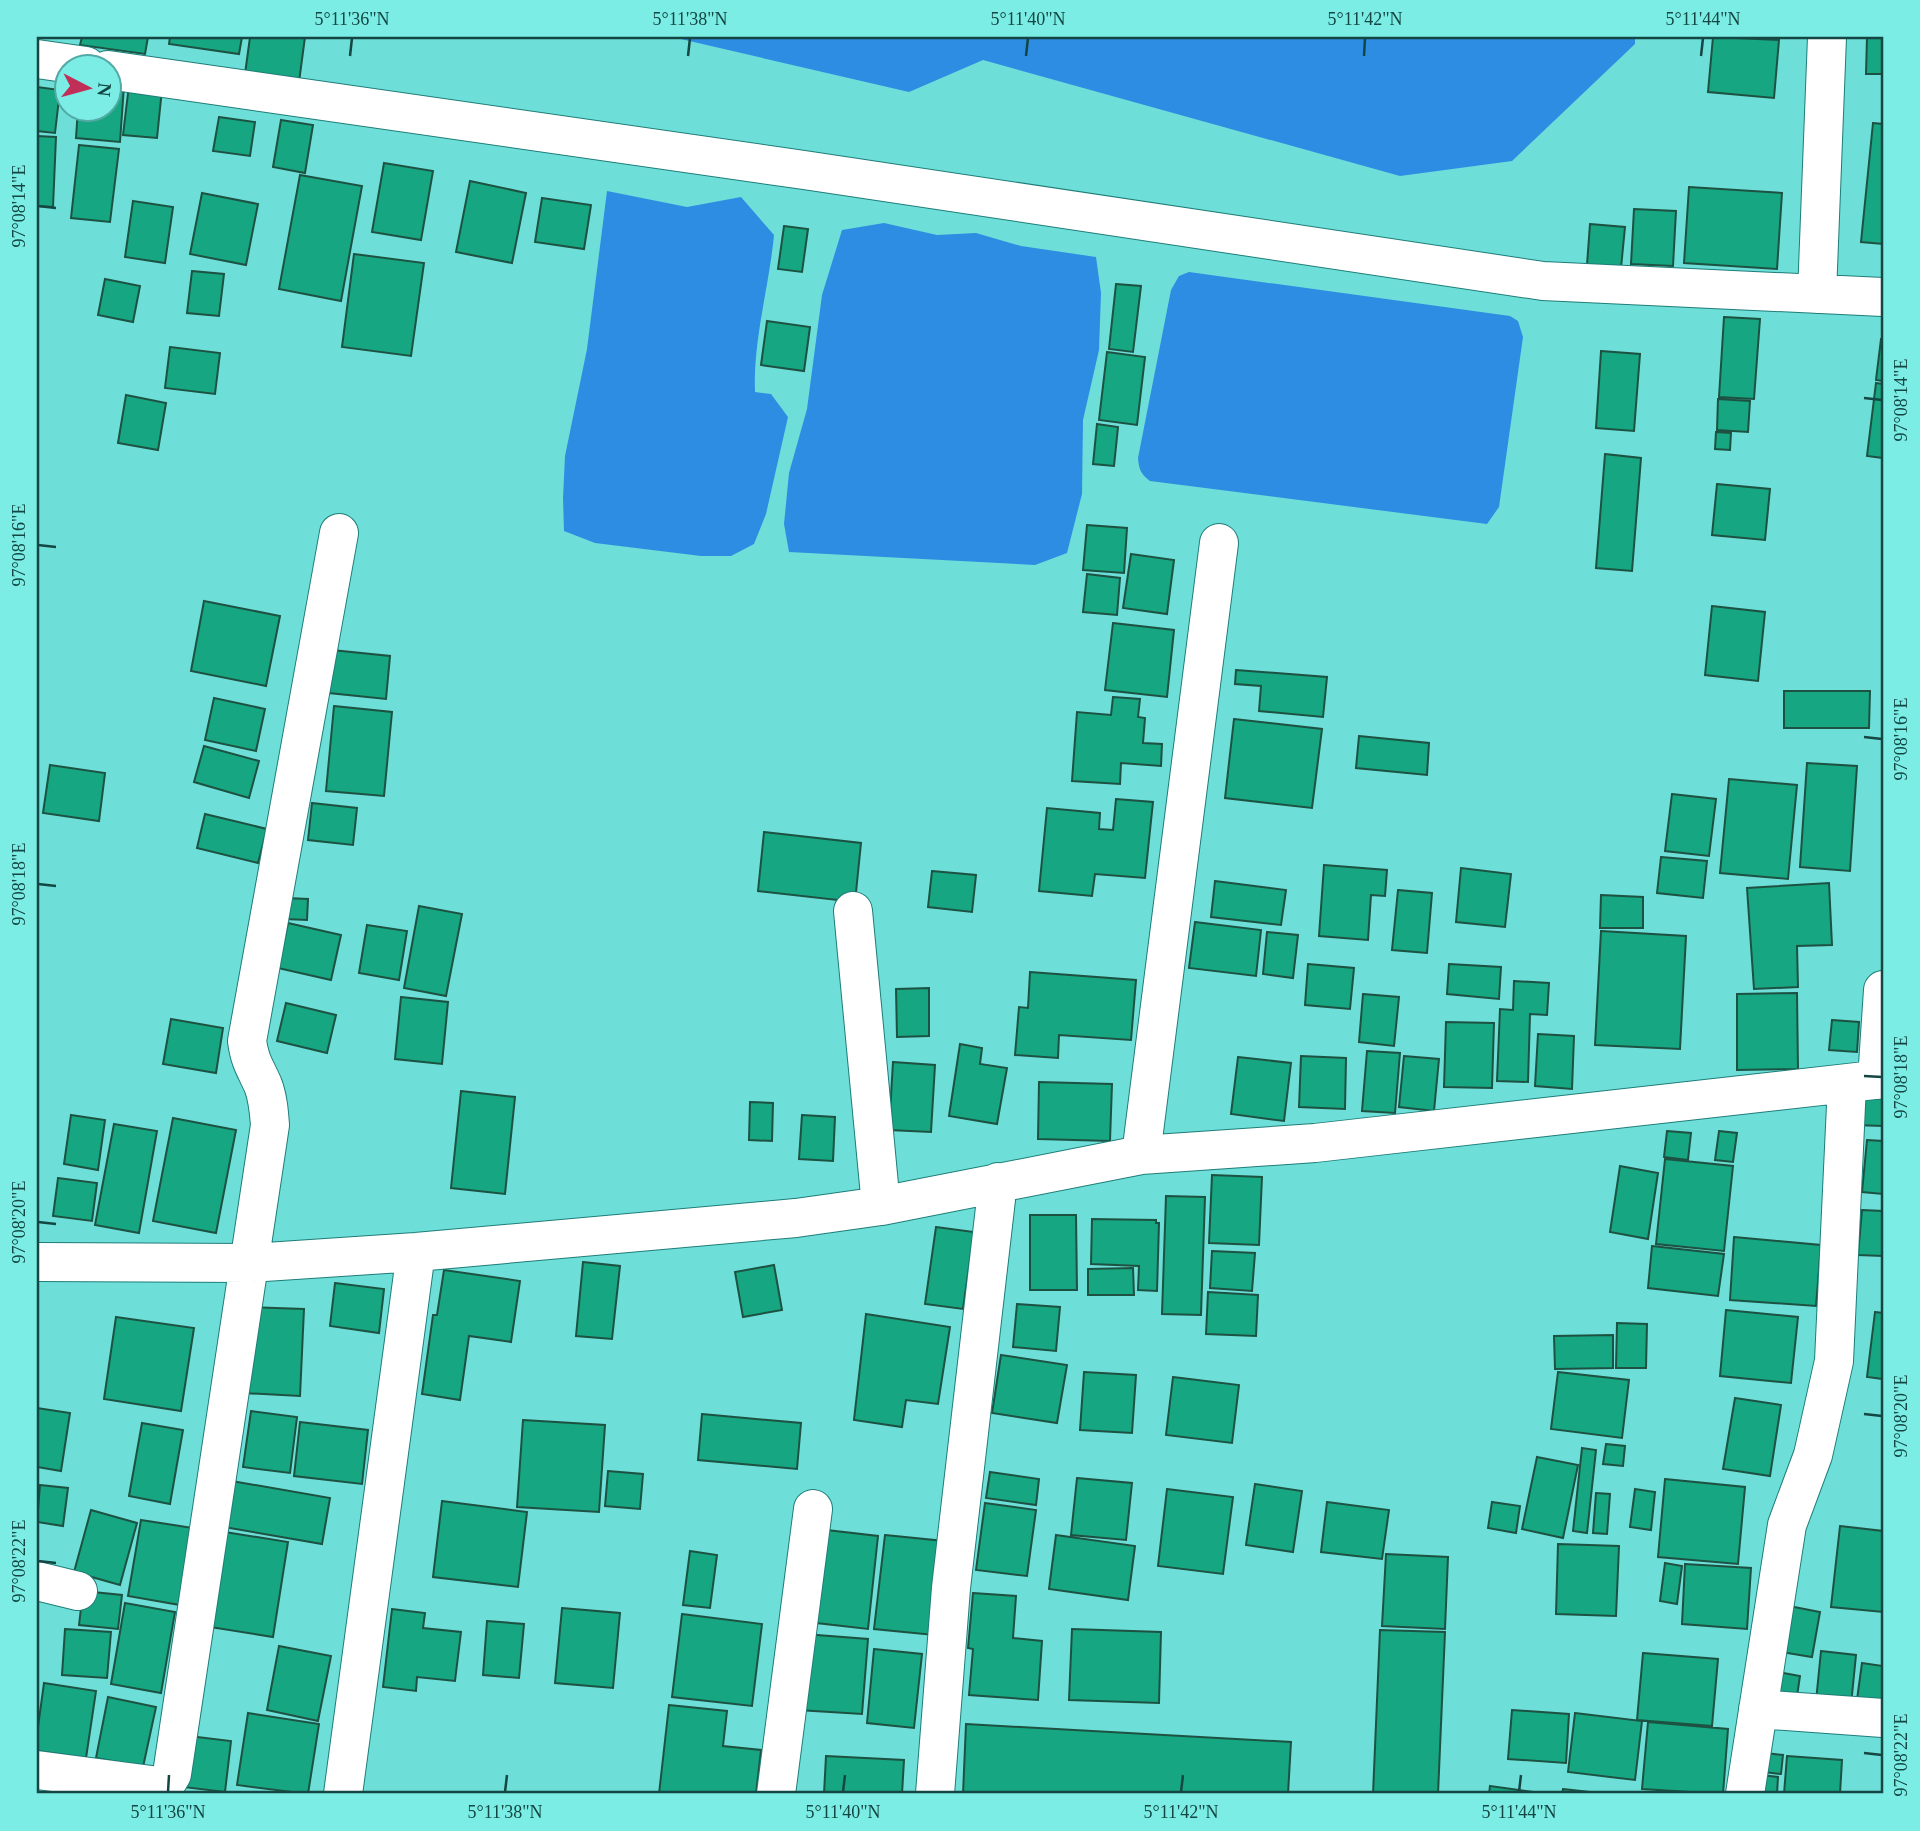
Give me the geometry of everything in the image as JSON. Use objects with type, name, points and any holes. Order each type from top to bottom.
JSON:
[{"type":"street","points":[[1816,294],[1827,37]]},
{"type":"street","points":[[122,72],[804,170],[1543,281],[1883,297]]},
{"type":"street","points":[[37,1770],[159,1786],[171,1779],[270,1125],[266,1095],[249,1059],[247,1041],[339,533]]},
{"type":"street","points":[[1141,1155],[1219,543]]},
{"type":"street","points":[[853,911],[881,1206]]},
{"type":"street","points":[[1745,1794],[1787,1525],[1813,1455],[1834,1361],[1883,990]]},
{"type":"street","points":[[37,1262],[249,1263],[416,1252],[796,1218],[881,1206],[1141,1155],[1315,1143],[1869,1081]]},
{"type":"street","points":[[935,1794],[951,1588],[998,1182]]},
{"type":"street","points":[[343,1794],[416,1252]]},
{"type":"street","points":[[776,1794],[813,1509]]},
{"type":"street","points":[[37,1581],[78,1591]]},
{"type":"street","points":[[1758,1709],[1883,1718]]},
{"type":"water","points":[[672,37],[1635,37],[1635,44],[1512,161],[1400,176],[983,60],[909,92]]},
{"type":"water","points":[[607,191],[687,207],[741,197],[774,235],[756,353],[755,392],[771,394],[788,417],[766,514],[754,544],[731,556],[701,556],[595,543],[564,531],[565,456],[587,349]]},
{"type":"water","points":[[884,223],[937,235],[976,233],[1021,246],[1096,257],[1101,293],[1099,350],[1083,420],[1082,494],[1067,553],[1035,565],[789,552],[784,524],[789,473],[807,409],[822,295],[842,230]]},
{"type":"water","points":[[1189,272],[1510,316],[1518,321],[1523,337],[1499,507],[1487,524],[1150,481],[1141,471],[1138,458],[1171,290],[1179,276]]},
{"type":"building","points":[[82,37],[148,37],[145,54],[80,45]]},
{"type":"building","points":[[170,37],[242,37],[239,54],[169,44]]},
{"type":"building","points":[[250,37],[305,37],[299,82],[245,74]]},
{"type":"building","points":[[1713,37],[1779,40],[1774,98],[1708,92]]},
{"type":"building","points":[[1867,37],[1883,37],[1883,74],[1866,74]]},
{"type":"building","points":[[129,85],[162,89],[157,138],[123,135]]},
{"type":"building","points":[[37,87],[52,89],[52,122],[56,122],[55,133],[37,131]]},
{"type":"building","points":[[219,117],[255,122],[250,156],[213,151]]},
{"type":"building","points":[[281,120],[313,125],[305,173],[273,167]]},
{"type":"building","points":[[77,122],[121,122],[120,142],[76,138]]},
{"type":"building","points":[[1873,123],[1883,124],[1883,244],[1861,242]]},
{"type":"building","points":[[37,136],[56,137],[53,207],[37,206]]},
{"type":"building","points":[[79,145],[119,149],[110,222],[71,218]]},
{"type":"building","points":[[384,163],[433,171],[421,240],[372,232]]},
{"type":"building","points":[[300,175],[362,186],[341,301],[279,289]]},
{"type":"building","points":[[470,181],[526,193],[512,263],[456,252]]},
{"type":"building","points":[[1689,187],[1782,193],[1777,269],[1684,263]]},
{"type":"building","points":[[202,193],[258,204],[246,265],[190,254]]},
{"type":"building","points":[[542,198],[591,205],[584,249],[535,242]]},
{"type":"building","points":[[133,201],[173,207],[165,263],[125,257]]},
{"type":"building","points":[[1634,209],[1676,211],[1673,266],[1631,264]]},
{"type":"building","points":[[1590,224],[1625,227],[1621,268],[1587,265]]},
{"type":"building","points":[[784,226],[808,229],[802,272],[778,269]]},
{"type":"building","points":[[354,254],[424,263],[411,356],[342,347]]},
{"type":"building","points":[[192,271],[224,274],[219,316],[187,313]]},
{"type":"building","points":[[105,279],[140,286],[133,322],[98,315]]},
{"type":"building","points":[[1116,284],[1141,286],[1133,352],[1109,349]]},
{"type":"building","points":[[1724,317],[1760,319],[1754,399],[1719,397]]},
{"type":"building","points":[[767,321],[810,327],[804,371],[761,365]]},
{"type":"building","points":[[1883,339],[1883,381],[1876,380]]},
{"type":"building","points":[[170,347],[220,353],[215,394],[165,388]]},
{"type":"building","points":[[1601,351],[1640,354],[1634,431],[1596,428]]},
{"type":"building","points":[[1107,352],[1145,357],[1137,425],[1099,420]]},
{"type":"building","points":[[1876,383],[1883,384],[1883,458],[1867,456]]},
{"type":"building","points":[[126,395],[166,403],[158,450],[118,443]]},
{"type":"building","points":[[1718,399],[1750,401],[1748,432],[1717,430]]},
{"type":"building","points":[[1097,424],[1118,427],[1114,466],[1093,464]]},
{"type":"building","points":[[1716,432],[1731,433],[1730,450],[1715,449]]},
{"type":"building","points":[[1605,454],[1641,458],[1632,571],[1596,568]]},
{"type":"building","points":[[1717,484],[1770,489],[1765,540],[1712,535]]},
{"type":"building","points":[[1087,525],[1127,528],[1124,573],[1083,570]]},
{"type":"building","points":[[1131,554],[1174,560],[1167,614],[1123,608]]},
{"type":"building","points":[[1087,574],[1120,578],[1117,615],[1083,612]]},
{"type":"building","points":[[204,601],[280,616],[266,686],[191,671]]},
{"type":"building","points":[[1712,606],[1765,612],[1758,681],[1705,675]]},
{"type":"building","points":[[1113,623],[1174,630],[1167,697],[1105,690]]},
{"type":"building","points":[[332,650],[390,656],[386,699],[329,693]]},
{"type":"building","points":[[1236,670],[1327,677],[1323,717],[1259,711],[1261,686],[1235,684]]},
{"type":"building","points":[[1784,691],[1870,691],[1869,728],[1784,728]]},
{"type":"building","points":[[1113,697],[1140,699],[1138,717],[1145,718],[1143,743],[1162,744],[1161,766],[1121,763],[1120,784],[1072,781],[1077,712],[1111,715]]},
{"type":"building","points":[[214,698],[265,709],[256,751],[205,740]]},
{"type":"building","points":[[334,706],[392,712],[384,796],[326,791]]},
{"type":"building","points":[[1234,719],[1322,729],[1312,808],[1225,798]]},
{"type":"building","points":[[1359,736],[1429,743],[1427,775],[1356,768]]},
{"type":"building","points":[[204,746],[259,761],[249,798],[194,782]]},
{"type":"building","points":[[1807,763],[1857,766],[1850,871],[1800,867]]},
{"type":"building","points":[[50,765],[105,773],[99,821],[43,813]]},
{"type":"building","points":[[1729,779],[1797,785],[1788,879],[1720,873]]},
{"type":"building","points":[[1672,794],[1716,799],[1709,856],[1665,851]]},
{"type":"building","points":[[1116,799],[1153,802],[1145,878],[1095,874],[1092,896],[1039,891],[1047,808],[1100,813],[1099,829],[1113,830]]},
{"type":"building","points":[[312,803],[357,808],[353,845],[308,840]]},
{"type":"building","points":[[205,814],[267,829],[258,863],[197,848]]},
{"type":"building","points":[[764,832],[861,843],[855,902],[758,891]]},
{"type":"building","points":[[1661,857],[1707,861],[1703,898],[1657,893]]},
{"type":"building","points":[[1324,865],[1387,870],[1385,896],[1371,895],[1368,940],[1319,936]]},
{"type":"building","points":[[1461,868],[1511,874],[1505,927],[1456,922]]},
{"type":"building","points":[[932,871],[976,875],[972,912],[928,907]]},
{"type":"building","points":[[1215,881],[1286,890],[1281,925],[1211,917]]},
{"type":"building","points":[[1829,883],[1832,945],[1797,946],[1798,987],[1754,989],[1747,888]]},
{"type":"building","points":[[1398,890],[1432,893],[1427,953],[1392,950]]},
{"type":"building","points":[[1601,895],[1643,897],[1643,928],[1600,928]]},
{"type":"building","points":[[286,898],[308,899],[307,920],[285,919]]},
{"type":"building","points":[[419,906],[462,914],[446,996],[404,988]]},
{"type":"building","points":[[1195,922],[1261,930],[1256,976],[1189,968]]},
{"type":"building","points":[[288,923],[341,935],[331,980],[278,968]]},
{"type":"building","points":[[367,925],[407,931],[399,980],[359,973]]},
{"type":"building","points":[[1601,931],[1686,936],[1680,1049],[1595,1045]]},
{"type":"building","points":[[1267,932],[1298,935],[1293,978],[1263,974]]},
{"type":"building","points":[[1308,964],[1354,968],[1350,1009],[1305,1005]]},
{"type":"building","points":[[1449,964],[1501,967],[1499,999],[1447,994]]},
{"type":"building","points":[[1030,972],[1136,980],[1131,1040],[1059,1035],[1058,1058],[1015,1055],[1019,1007],[1028,1008]]},
{"type":"building","points":[[1514,981],[1549,983],[1547,1015],[1530,1014],[1528,1082],[1497,1081],[1500,1009],[1513,1010]]},
{"type":"building","points":[[929,988],[929,1036],[897,1037],[896,989]]},
{"type":"building","points":[[1797,993],[1798,1069],[1737,1070],[1737,994]]},
{"type":"building","points":[[1363,994],[1399,997],[1394,1046],[1359,1042]]},
{"type":"building","points":[[401,997],[448,1002],[442,1064],[395,1059]]},
{"type":"building","points":[[286,1003],[336,1015],[327,1053],[277,1041]]},
{"type":"building","points":[[171,1019],[223,1028],[216,1073],[163,1064]]},
{"type":"building","points":[[1832,1020],[1859,1022],[1857,1052],[1829,1050]]},
{"type":"building","points":[[1446,1022],[1494,1023],[1492,1088],[1444,1087]]},
{"type":"building","points":[[1538,1034],[1574,1036],[1572,1089],[1535,1086]]},
{"type":"building","points":[[960,1044],[982,1048],[980,1064],[1007,1068],[997,1124],[949,1116]]},
{"type":"building","points":[[1367,1051],[1400,1053],[1395,1113],[1362,1111]]},
{"type":"building","points":[[1301,1056],[1346,1058],[1345,1109],[1299,1107]]},
{"type":"building","points":[[1404,1056],[1439,1059],[1434,1111],[1399,1107]]},
{"type":"building","points":[[1238,1057],[1291,1063],[1284,1121],[1231,1114]]},
{"type":"building","points":[[893,1062],[935,1065],[931,1132],[889,1130]]},
{"type":"building","points":[[1039,1082],[1112,1084],[1110,1141],[1038,1139]]},
{"type":"building","points":[[461,1091],[515,1097],[505,1194],[451,1188]]},
{"type":"building","points":[[1855,1091],[1883,1092],[1883,1126],[1854,1125]]},
{"type":"building","points":[[750,1102],[773,1103],[772,1141],[749,1140]]},
{"type":"building","points":[[71,1115],[105,1120],[98,1170],[64,1164]]},
{"type":"building","points":[[802,1115],[835,1117],[833,1161],[799,1159]]},
{"type":"building","points":[[173,1118],[236,1130],[216,1233],[153,1221]]},
{"type":"building","points":[[114,1124],[157,1131],[139,1233],[95,1225]]},
{"type":"building","points":[[1667,1131],[1691,1133],[1688,1160],[1664,1157]]},
{"type":"building","points":[[1719,1131],[1737,1133],[1733,1162],[1715,1160]]},
{"type":"building","points":[[1867,1140],[1883,1141],[1883,1194],[1862,1192]]},
{"type":"building","points":[[1665,1159],[1733,1166],[1724,1251],[1656,1244]]},
{"type":"building","points":[[1620,1166],[1658,1173],[1648,1239],[1610,1232]]},
{"type":"building","points":[[1212,1175],[1262,1177],[1259,1245],[1209,1243]]},
{"type":"building","points":[[58,1178],[97,1183],[92,1221],[53,1216]]},
{"type":"building","points":[[1166,1196],[1205,1197],[1201,1315],[1162,1314]]},
{"type":"building","points":[[1862,1210],[1883,1211],[1883,1256],[1858,1255]]},
{"type":"building","points":[[1030,1215],[1076,1215],[1077,1290],[1030,1290]]},
{"type":"building","points":[[1092,1219],[1156,1220],[1156,1223],[1159,1223],[1157,1291],[1138,1290],[1139,1266],[1091,1264]]},
{"type":"building","points":[[936,1227],[974,1232],[963,1309],[925,1304]]},
{"type":"building","points":[[1734,1237],[1821,1245],[1816,1306],[1730,1300]]},
{"type":"building","points":[[1652,1246],[1724,1254],[1718,1296],[1648,1288]]},
{"type":"building","points":[[1212,1251],[1255,1253],[1252,1291],[1210,1288]]},
{"type":"building","points":[[583,1262],[620,1266],[612,1339],[576,1336]]},
{"type":"building","points":[[774,1265],[782,1310],[743,1317],[735,1272]]},
{"type":"building","points":[[1133,1268],[1134,1295],[1088,1295],[1088,1269]]},
{"type":"building","points":[[444,1270],[520,1281],[511,1342],[469,1336],[460,1400],[422,1394],[433,1315],[437,1315]]},
{"type":"building","points":[[335,1283],[384,1289],[379,1333],[330,1326]]},
{"type":"building","points":[[1208,1292],[1258,1295],[1256,1336],[1206,1334]]},
{"type":"building","points":[[1017,1304],[1060,1307],[1056,1351],[1013,1347]]},
{"type":"building","points":[[246,1307],[304,1309],[300,1396],[242,1393]]},
{"type":"building","points":[[1726,1310],[1798,1317],[1791,1383],[1720,1376]]},
{"type":"building","points":[[1875,1312],[1883,1313],[1883,1379],[1867,1377]]},
{"type":"building","points":[[866,1314],[950,1327],[938,1404],[906,1400],[902,1427],[854,1420]]},
{"type":"building","points":[[116,1317],[194,1328],[181,1411],[104,1399]]},
{"type":"building","points":[[1617,1323],[1647,1324],[1646,1368],[1616,1368]]},
{"type":"building","points":[[1613,1335],[1613,1368],[1555,1369],[1554,1336]]},
{"type":"building","points":[[1001,1355],[1067,1365],[1057,1423],[992,1413]]},
{"type":"building","points":[[1084,1372],[1136,1375],[1132,1433],[1080,1430]]},
{"type":"building","points":[[1558,1372],[1629,1380],[1622,1438],[1551,1429]]},
{"type":"building","points":[[1173,1377],[1239,1385],[1232,1443],[1166,1435]]},
{"type":"building","points":[[1735,1398],[1781,1405],[1770,1476],[1723,1469]]},
{"type":"building","points":[[37,1408],[70,1413],[61,1471],[37,1467]]},
{"type":"building","points":[[251,1411],[297,1417],[290,1473],[243,1467]]},
{"type":"building","points":[[702,1414],[801,1423],[797,1469],[698,1460]]},
{"type":"building","points":[[523,1420],[605,1425],[599,1512],[517,1507]]},
{"type":"building","points":[[300,1422],[368,1430],[362,1484],[294,1476]]},
{"type":"building","points":[[142,1423],[183,1430],[170,1504],[129,1496]]},
{"type":"building","points":[[1606,1444],[1625,1446],[1623,1466],[1603,1464]]},
{"type":"building","points":[[1582,1448],[1596,1450],[1587,1533],[1573,1531]]},
{"type":"building","points":[[1537,1457],[1578,1465],[1563,1538],[1522,1529]]},
{"type":"building","points":[[608,1471],[643,1474],[640,1509],[605,1506]]},
{"type":"building","points":[[990,1472],[1039,1479],[1036,1505],[986,1498]]},
{"type":"building","points":[[1077,1478],[1132,1483],[1126,1540],[1071,1535]]},
{"type":"building","points":[[1665,1479],[1745,1487],[1738,1564],[1658,1557]]},
{"type":"building","points":[[226,1480],[330,1498],[322,1544],[218,1526]]},
{"type":"building","points":[[1255,1484],[1302,1491],[1293,1552],[1246,1545]]},
{"type":"building","points":[[40,1485],[68,1488],[63,1526],[37,1522]]},
{"type":"building","points":[[1167,1489],[1233,1497],[1223,1574],[1158,1566]]},
{"type":"building","points":[[1635,1489],[1655,1492],[1651,1530],[1630,1527]]},
{"type":"building","points":[[1596,1493],[1610,1494],[1607,1534],[1593,1533]]},
{"type":"building","points":[[442,1501],[527,1512],[518,1587],[433,1577]]},
{"type":"building","points":[[1327,1502],[1389,1510],[1382,1559],[1321,1552]]},
{"type":"building","points":[[1492,1502],[1520,1506],[1516,1533],[1488,1528]]},
{"type":"building","points":[[985,1503],[1036,1510],[1027,1576],[976,1570]]},
{"type":"building","points":[[91,1510],[137,1523],[120,1585],[74,1572]]},
{"type":"building","points":[[141,1520],[193,1528],[180,1605],[128,1596]]},
{"type":"building","points":[[1840,1526],[1883,1531],[1883,1612],[1831,1607]]},
{"type":"building","points":[[818,1529],[878,1536],[868,1629],[808,1622]]},
{"type":"building","points":[[225,1532],[288,1542],[273,1637],[210,1627]]},
{"type":"building","points":[[885,1535],[944,1541],[934,1635],[874,1629]]},
{"type":"building","points":[[1056,1535],[1135,1546],[1128,1600],[1049,1589]]},
{"type":"building","points":[[1558,1544],[1619,1546],[1616,1616],[1556,1614]]},
{"type":"building","points":[[690,1551],[717,1555],[710,1608],[683,1605]]},
{"type":"building","points":[[1386,1554],[1448,1557],[1445,1629],[1382,1626]]},
{"type":"building","points":[[1665,1563],[1682,1566],[1677,1604],[1660,1601]]},
{"type":"building","points":[[1685,1564],[1751,1568],[1747,1629],[1682,1624]]},
{"type":"building","points":[[83,1591],[122,1595],[118,1629],[79,1625]]},
{"type":"building","points":[[973,1593],[1016,1596],[1013,1638],[1042,1641],[1038,1700],[969,1695],[973,1649],[968,1648]]},
{"type":"building","points":[[125,1603],[175,1612],[161,1693],[111,1684]]},
{"type":"building","points":[[1789,1606],[1820,1612],[1812,1657],[1781,1652]]},
{"type":"building","points":[[562,1608],[620,1613],[613,1688],[555,1683]]},
{"type":"building","points":[[392,1609],[425,1613],[423,1628],[461,1632],[455,1681],[417,1677],[416,1691],[383,1687]]},
{"type":"building","points":[[682,1614],[762,1624],[752,1706],[672,1697]]},
{"type":"building","points":[[487,1621],[524,1624],[519,1678],[483,1675]]},
{"type":"building","points":[[65,1629],[111,1632],[107,1678],[62,1675]]},
{"type":"building","points":[[1072,1629],[1161,1632],[1159,1703],[1069,1700]]},
{"type":"building","points":[[1380,1630],[1445,1632],[1438,1794],[1373,1794]]},
{"type":"building","points":[[804,1634],[868,1639],[862,1714],[798,1710]]},
{"type":"building","points":[[279,1646],[331,1656],[318,1721],[267,1710]]},
{"type":"building","points":[[874,1649],[922,1654],[914,1728],[867,1723]]},
{"type":"building","points":[[1821,1651],[1856,1655],[1851,1705],[1816,1701]]},
{"type":"building","points":[[1643,1653],[1718,1659],[1712,1726],[1637,1720]]},
{"type":"building","points":[[1862,1663],[1883,1666],[1883,1711],[1856,1707]]},
{"type":"building","points":[[1778,1672],[1800,1676],[1796,1703],[1774,1700]]},
{"type":"building","points":[[44,1683],[96,1691],[86,1758],[37,1751]]},
{"type":"building","points":[[108,1697],[156,1707],[143,1767],[96,1758]]},
{"type":"building","points":[[669,1705],[727,1711],[723,1746],[761,1750],[756,1794],[659,1794]]},
{"type":"building","points":[[1512,1710],[1569,1714],[1566,1763],[1508,1759]]},
{"type":"building","points":[[248,1713],[319,1724],[308,1794],[237,1785]]},
{"type":"building","points":[[1575,1713],[1642,1721],[1635,1780],[1568,1772]]},
{"type":"building","points":[[1648,1722],[1728,1729],[1723,1794],[1642,1789]]},
{"type":"building","points":[[966,1724],[1291,1742],[1288,1794],[963,1794]]},
{"type":"building","points":[[189,1736],[231,1741],[225,1792],[183,1787]]},
{"type":"building","points":[[1766,1753],[1783,1755],[1781,1774],[1764,1772]]},
{"type":"building","points":[[826,1756],[904,1760],[902,1794],[824,1794]]},
{"type":"building","points":[[1787,1756],[1842,1760],[1840,1794],[1784,1794]]},
{"type":"building","points":[[1761,1775],[1778,1777],[1777,1794],[1759,1794]]},
{"type":"building","points":[[1490,1786],[1534,1792],[1489,1794]]},
{"type":"building","points":[[1563,1789],[1608,1794],[1562,1794]]}]
